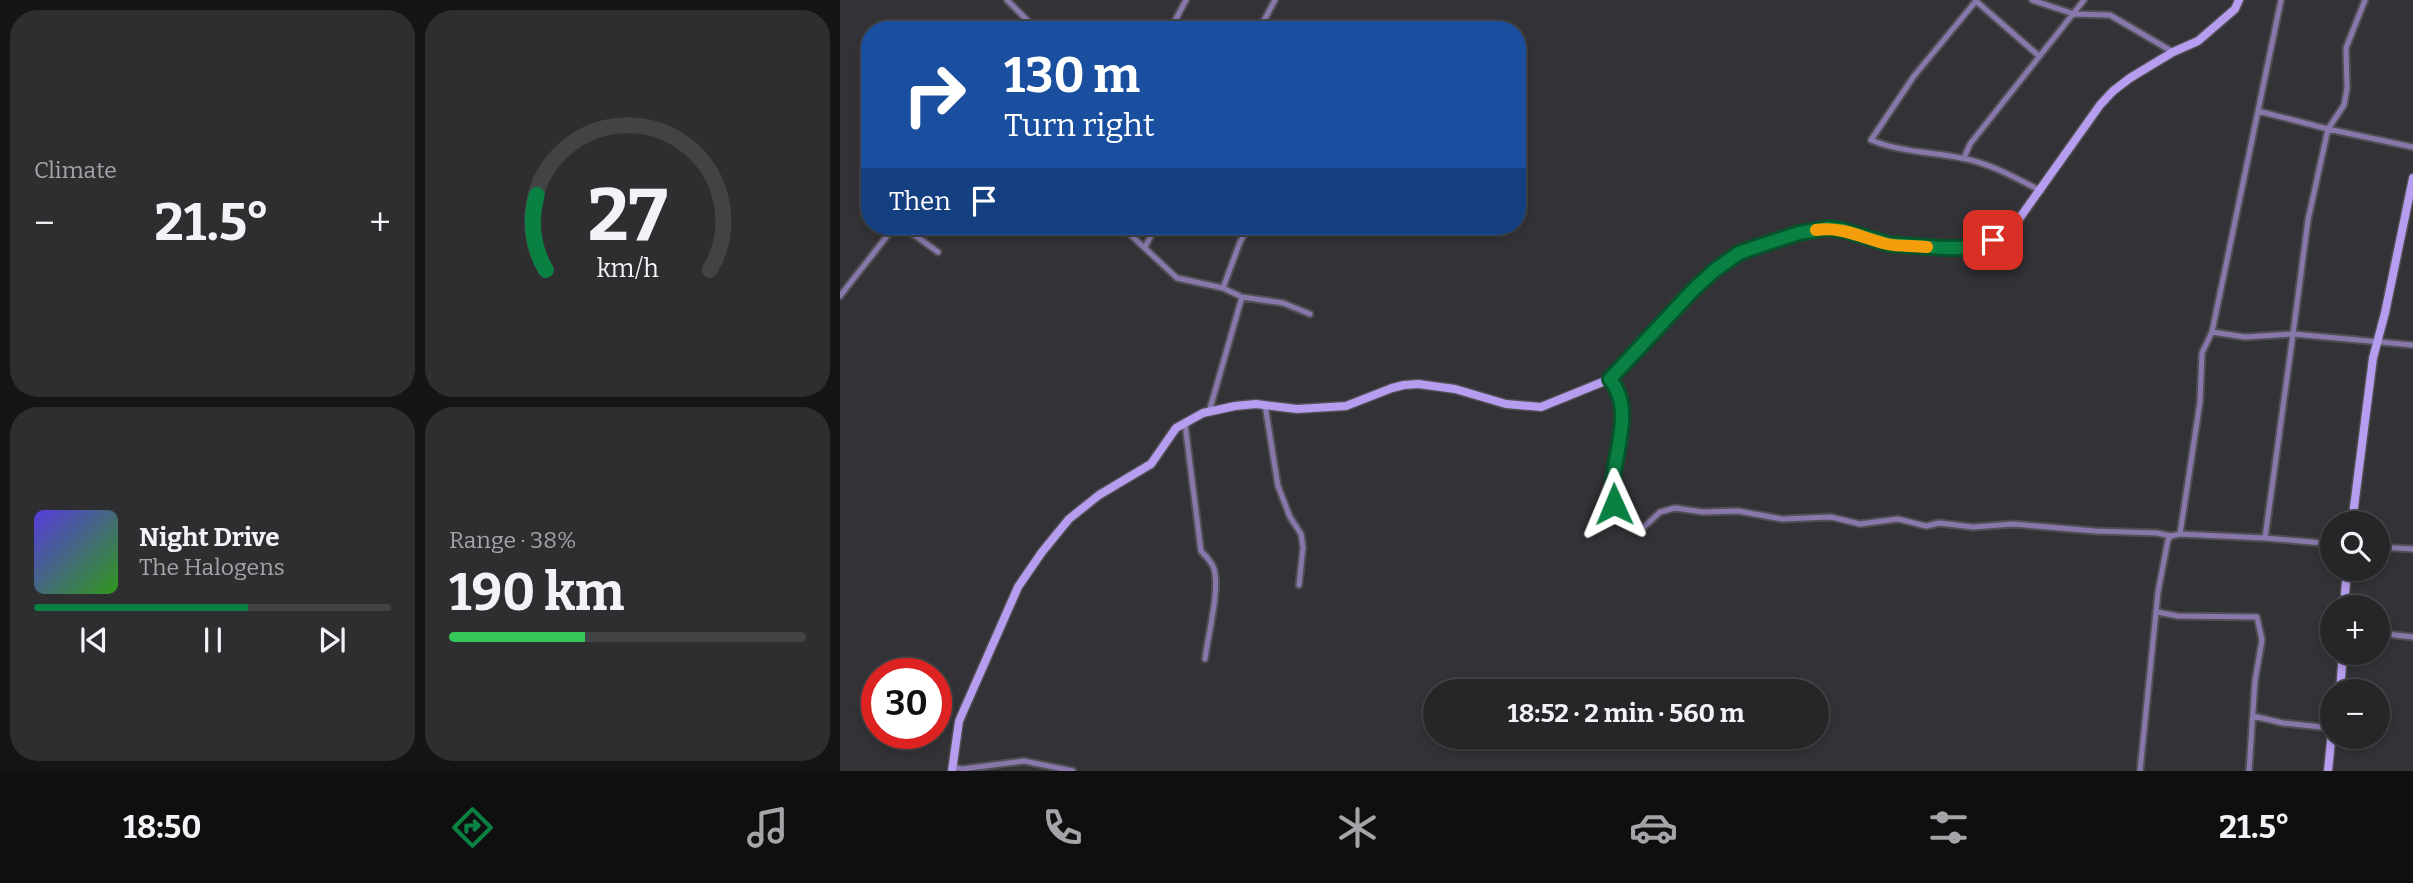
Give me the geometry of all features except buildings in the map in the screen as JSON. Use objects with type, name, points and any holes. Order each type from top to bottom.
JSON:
[{"type":"street","points":[[1007,0],[1028,21]]},
{"type":"street","points":[[1175,21],[1186,0]]},
{"type":"street","points":[[1264,21],[1276,0]]},
{"type":"street","points":[[2032,0],[2074,14],[2110,15],[2173,52]]},
{"type":"street","points":[[1964,158],[1970,144],[2084,0]]},
{"type":"street","points":[[1073,771],[1024,761],[953,769],[959,721],[1018,587],[1042,552],[1069,519],[1099,495],[1151,464],[1175,429],[1209,412],[1235,405],[1297,408],[1346,406],[1404,384],[1455,388],[1506,404],[1541,407],[1610,379],[1695,288],[1739,253],[1779,239],[1828,228],[1889,244],[1961,248],[1993,240],[2008,231],[2041,191],[2113,90],[2173,52],[2198,41],[2235,9],[2239,0]]},
{"type":"street","points":[[2180,534],[2200,402],[2202,353],[2212,332],[2281,0]]},
{"type":"street","points":[[2265,538],[2308,220],[2328,129],[2344,105],[2347,88],[2346,48],[2365,0]]},
{"type":"street","points":[[2039,56],[1976,1],[1914,76],[1871,141],[1891,148],[1964,158],[2000,170],[2041,191]]},
{"type":"street","points":[[2258,111],[2328,129],[2413,146]]},
{"type":"street","points":[[2354,511],[2377,342],[2413,178]]},
{"type":"street","points":[[840,296],[888,235]]},
{"type":"street","points":[[914,235],[938,252]]},
{"type":"street","points":[[1131,235],[1177,278],[1223,288],[1241,297],[1283,303],[1310,314]]},
{"type":"street","points":[[1145,247],[1151,235]]},
{"type":"street","points":[[1223,288],[1244,235]]},
{"type":"street","points":[[1209,412],[1241,297]]},
{"type":"street","points":[[2212,332],[2245,337],[2293,334],[2413,345]]},
{"type":"street","points":[[1610,379],[1618,389],[1623,413],[1613,474],[1613,498],[1617,511],[1637,527],[1643,528],[1660,512],[1675,508],[1703,512],[1738,511],[1783,519],[1831,517],[1860,524],[1898,520],[1926,526],[1939,523],[1973,527],[2013,523],[2171,536],[2180,534],[2320,543]]},
{"type":"street","points":[[1265,405],[1278,486],[1290,517],[1301,534],[1303,547],[1299,585]]},
{"type":"street","points":[[1185,424],[1201,551],[1213,566],[1216,582],[1205,659]]},
{"type":"street","points":[[2140,771],[2158,592],[2171,536]]},
{"type":"street","points":[[2390,548],[2413,549]]},
{"type":"street","points":[[2157,612],[2178,616],[2256,617],[2262,640],[2255,681],[2249,771]]},
{"type":"street","points":[[2390,634],[2413,637]]},
{"type":"street","points":[[2253,716],[2283,723],[2320,724]]},
{"type":"street","points":[[2328,771],[2330,749]]},
{"type":"slow traffic","points":[[1816,230],[1843,230],[1889,244],[1927,247]]},
{"type":"route","points":[[1614,504],[1613,474],[1623,413],[1618,389],[1610,379],[1695,288],[1739,253],[1799,233],[1828,228],[1889,244],[1961,248],[1993,240]]}]
